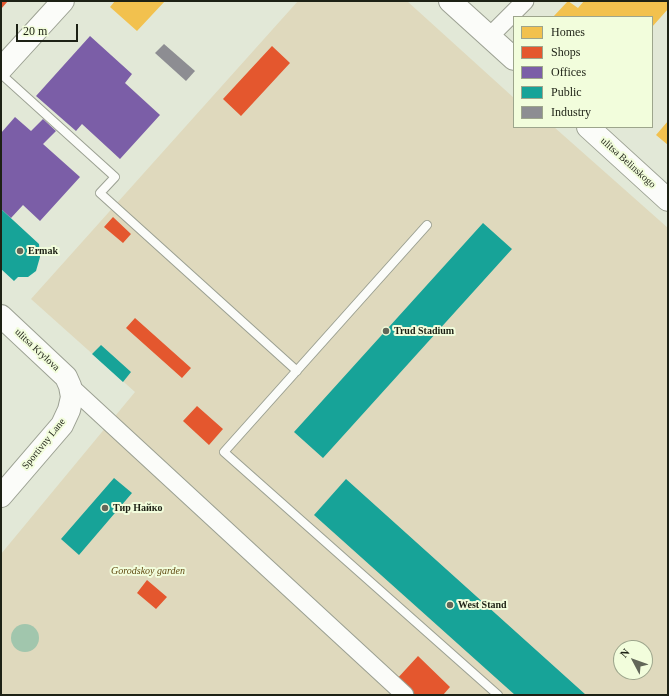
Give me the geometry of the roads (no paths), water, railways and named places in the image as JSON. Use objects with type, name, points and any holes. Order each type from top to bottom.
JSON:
[{"type":"street","points":[[1,69],[63,1]]},
{"type":"street","points":[[450,1],[513,58]]},
{"type":"street","points":[[490,36],[525,1]]},
{"type":"street","name":"ulitsa Belinskogo","points":[[589,128],[668,200]]},
{"type":"street","name":"ulitsa Krylova","points":[[1,316],[58,368],[66,377],[70,386]]},
{"type":"street","points":[[70,386],[405,695]]},
{"type":"street","name":"Sportivny Lane","points":[[1,496],[62,425],[69,410],[72,397],[70,386]]},
{"type":"lane","points":[[1,74],[115,177],[100,193],[297,371]]},
{"type":"lane","points":[[427,225],[224,452],[498,695]]},
{"type":"place","name":"Ermak","points":[[20,251]]},
{"type":"place","name":"Trud Stadium","points":[[386,331]]},
{"type":"place","name":"Тир Найко","points":[[105,508]]},
{"type":"place","name":"West Stand","points":[[450,605]]},
{"type":"park label","name":"Gorodskoy garden","points":[[148,571]]}]
